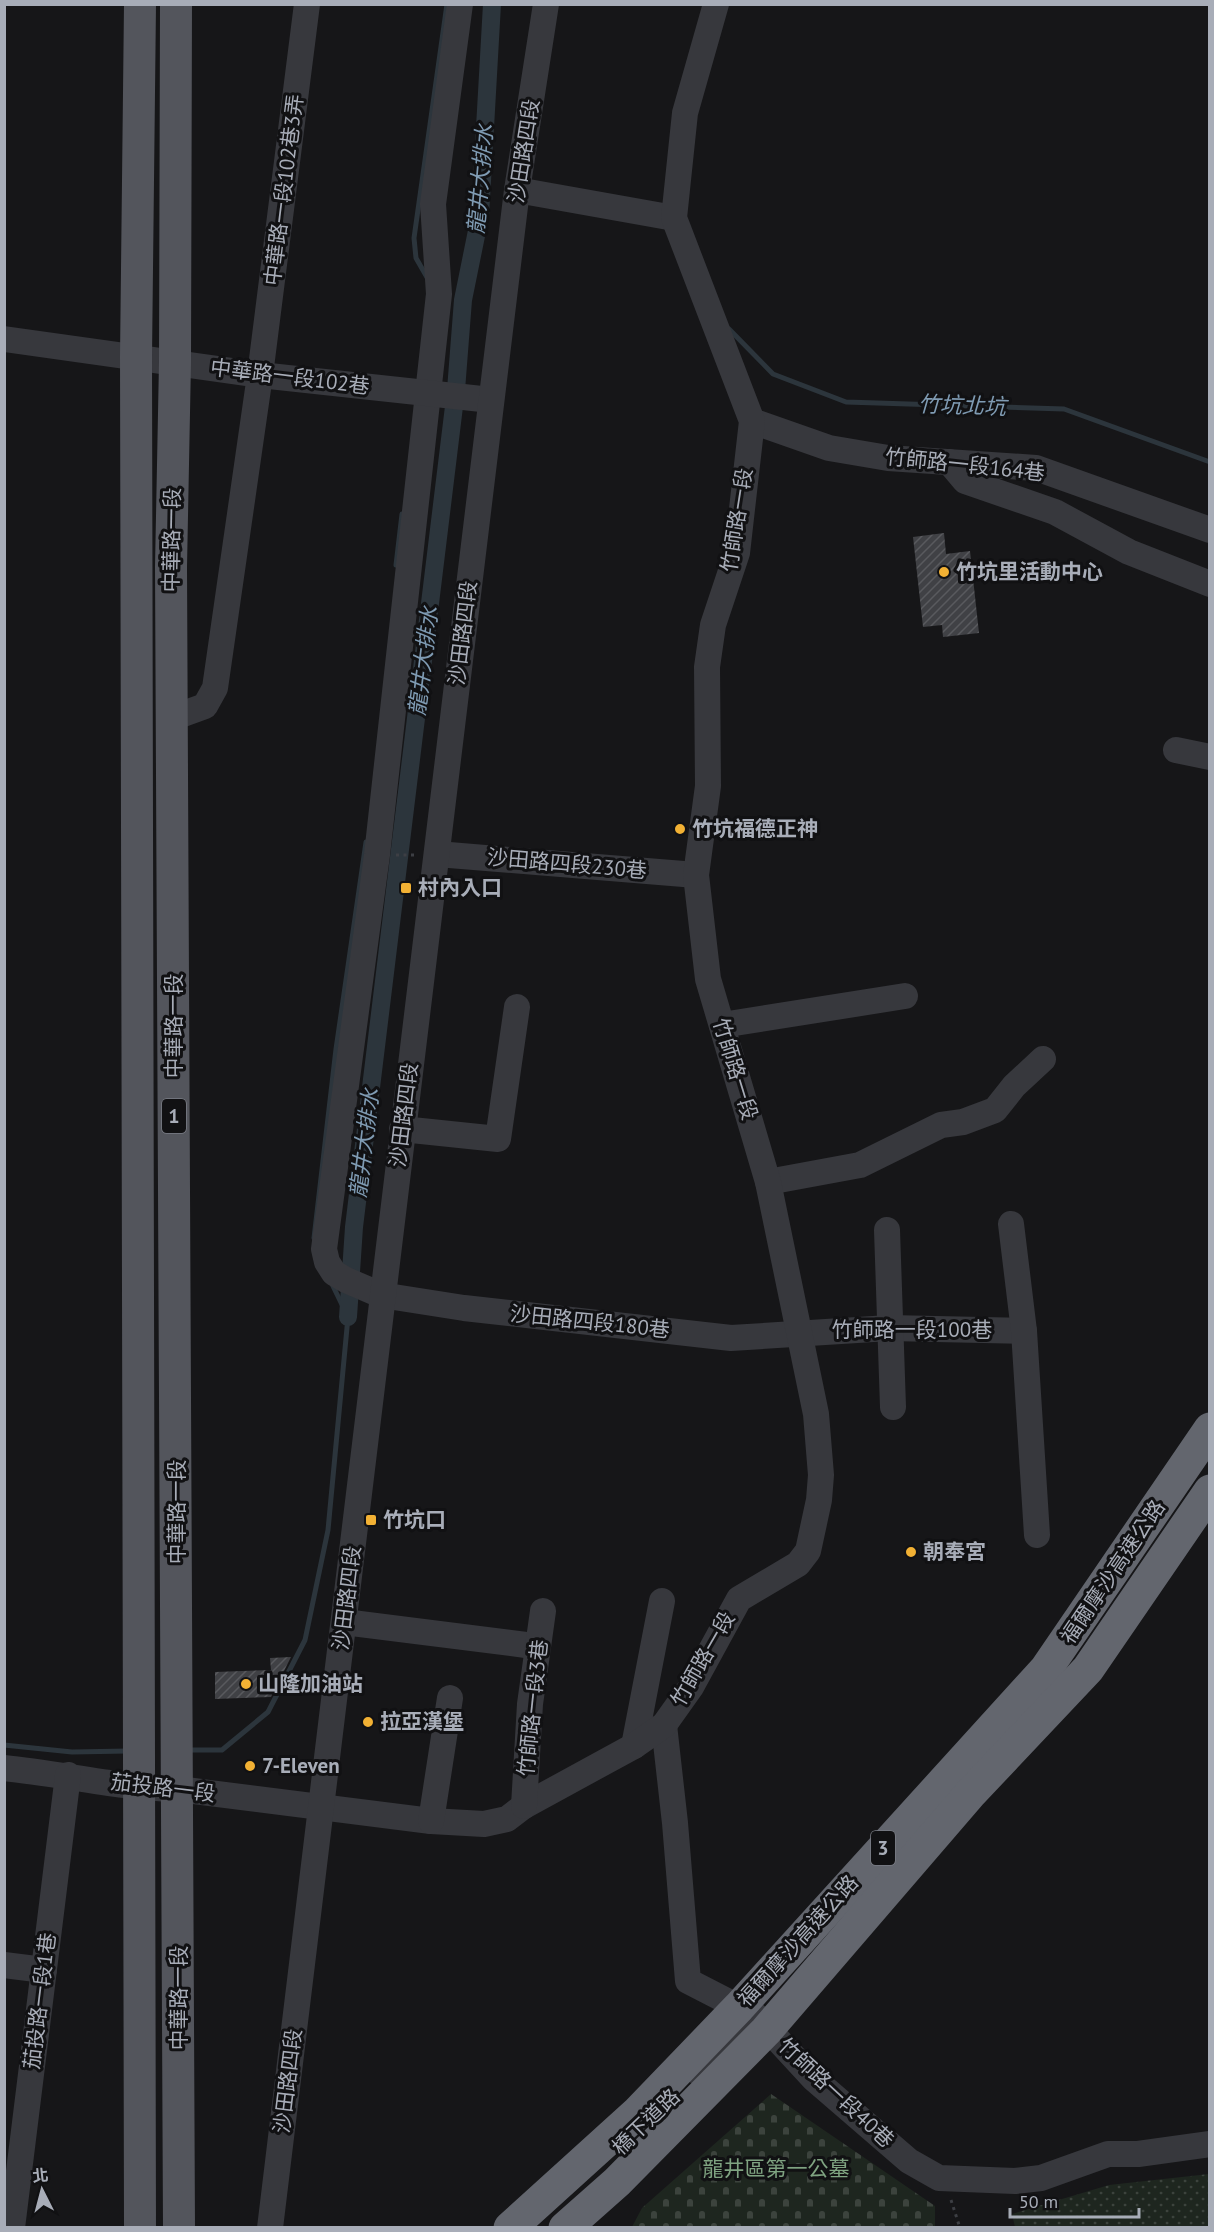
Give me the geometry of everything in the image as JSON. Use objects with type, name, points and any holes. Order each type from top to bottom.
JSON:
[{"type":"highway","name":"福爾摩沙高速公路","points":[[510,2228],[638,2112],[731,2016],[1046,1669],[1209,1430]]},
{"type":"highway","name":"福爾摩沙高速公路","points":[[565,2228],[617,2182],[766,2031],[970,1794],[1088,1669],[1209,1491]]},
{"type":"main road","name":"中華路一段","points":[[140,4],[136,357],[141,1788],[140,2228]]},
{"type":"main road","name":"中華路一段","points":[[176,4],[172,718],[179,2228]]},
{"type":"street","name":"中華路一段102巷3弄","points":[[172,718],[205,706],[215,688],[260,375],[307,4]]},
{"type":"street","name":"沙田路四段180巷","points":[[460,4],[433,204],[440,294],[436,395],[324,1249],[327,1262],[334,1273],[381,1295],[464,1308],[731,1338],[800,1332]]},
{"type":"street","name":"沙田路四段","points":[[270,2228],[402,1129],[481,399],[546,4]]},
{"type":"street","name":"竹師路一段","points":[[322,1809],[431,1821],[484,1824],[507,1819],[524,1806],[634,1746],[664,1725],[691,1687],[738,1599],[798,1564],[808,1551],[819,1500],[821,1475],[816,1414],[768,1182],[708,979],[696,875],[708,786],[707,667],[713,625],[737,553],[752,421],[674,218],[685,113],[716,4]]},
{"type":"street","points":[[517,190],[674,218]]},
{"type":"street","name":"中華路一段102巷","points":[[4,339],[260,375],[481,399]]},
{"type":"street","name":"竹師路一段164巷","points":[[752,421],[829,448],[888,458],[1036,468],[1209,530]]},
{"type":"street","points":[[949,462],[965,481],[1055,512],[1129,552],[1209,584]]},
{"type":"street","points":[[1176,750],[1209,757]]},
{"type":"street","name":"沙田路四段230巷","points":[[430,854],[696,875]]},
{"type":"street","points":[[722,1025],[904,996]]},
{"type":"street","points":[[402,1129],[498,1139],[517,1007]]},
{"type":"street","points":[[768,1182],[860,1166],[941,1125],[963,1122],[995,1110],[1014,1086],[1043,1059]]},
{"type":"street","points":[[1011,1224],[1024,1331],[1038,1535]]},
{"type":"street","points":[[887,1230],[893,1407]]},
{"type":"street","name":"竹師路一段100巷","points":[[800,1332],[889,1328],[1024,1331]]},
{"type":"street","points":[[634,1746],[662,1601]]},
{"type":"street","name":"竹師路一段3巷","points":[[524,1806],[530,1704],[543,1611]]},
{"type":"street","points":[[344,1622],[526,1645]]},
{"type":"street","points":[[431,1821],[450,1698]]},
{"type":"street","name":"竹師路一段40巷","points":[[664,1725],[688,1981],[756,2016],[814,2079],[909,2161],[939,2178],[1015,2181],[1041,2178],[1108,2154],[1138,2154],[1209,2144]]},
{"type":"street","name":"茄投路一段","points":[[4,1768],[68,1775],[141,1788],[178,1789],[322,1809]]},
{"type":"street","name":"茄投路一段1巷","points":[[12,2228],[68,1775]]},
{"type":"street","points":[[4,1965],[44,1970]]},
{"type":"street","name":"橋下道路","points":[[535,2228],[756,2016]]},
{"type":"path","points":[[394,855],[430,854]]},
{"type":"path","points":[[939,2178],[956,2209],[960,2228]]},
{"type":"green space","name":"龍井區第一公墓","points":[[771,2094],[935,2206],[935,2227],[632,2227],[642,2208]]},
{"type":"green space","points":[[1209,2174],[1209,2227],[1015,2227],[1012,2214],[1109,2185]]},
{"type":"building","name":"竹坑里活動中心","points":[[944,533],[946,554],[970,551],[979,633],[943,637],[942,625],[923,627],[913,537]]},
{"type":"building","name":"山隆加油站","points":[[291,1657],[271,1697],[215,1699],[215,1672],[271,1670],[270,1658]]},
{"type":"waterway","points":[[428,279],[416,258],[414,238],[447,4]]},
{"type":"waterway","name":"龍井大排水","points":[[348,1317],[354,1227],[456,390],[463,300],[480,216],[492,4]]},
{"type":"waterway","name":"竹坑北坑","points":[[729,329],[773,374],[846,402],[1064,409],[1210,462]]},
{"type":"waterway","points":[[396,565],[402,514]]},
{"type":"waterway","points":[[314,1238],[336,1049],[366,842]]},
{"type":"waterway","points":[[188,1750],[222,1750],[268,1712],[305,1640],[328,1530],[348,1317],[331,1282]]},
{"type":"waterway","points":[[4,1745],[72,1752],[128,1751]]},
{"type":"place","name":"竹坑里活動中心","points":[[944,572]]},
{"type":"place","name":"竹坑福德正神","points":[[680,829]]},
{"type":"place","name":"村內入口","points":[[406,888]]},
{"type":"place","name":"竹坑口","points":[[371,1520]]},
{"type":"place","name":"朝奉宮","points":[[911,1552]]},
{"type":"place","name":"山隆加油站","points":[[246,1684]]},
{"type":"place","name":"拉亞漢堡","points":[[368,1722]]},
{"type":"place","name":"7-Eleven","points":[[250,1766]]}]
